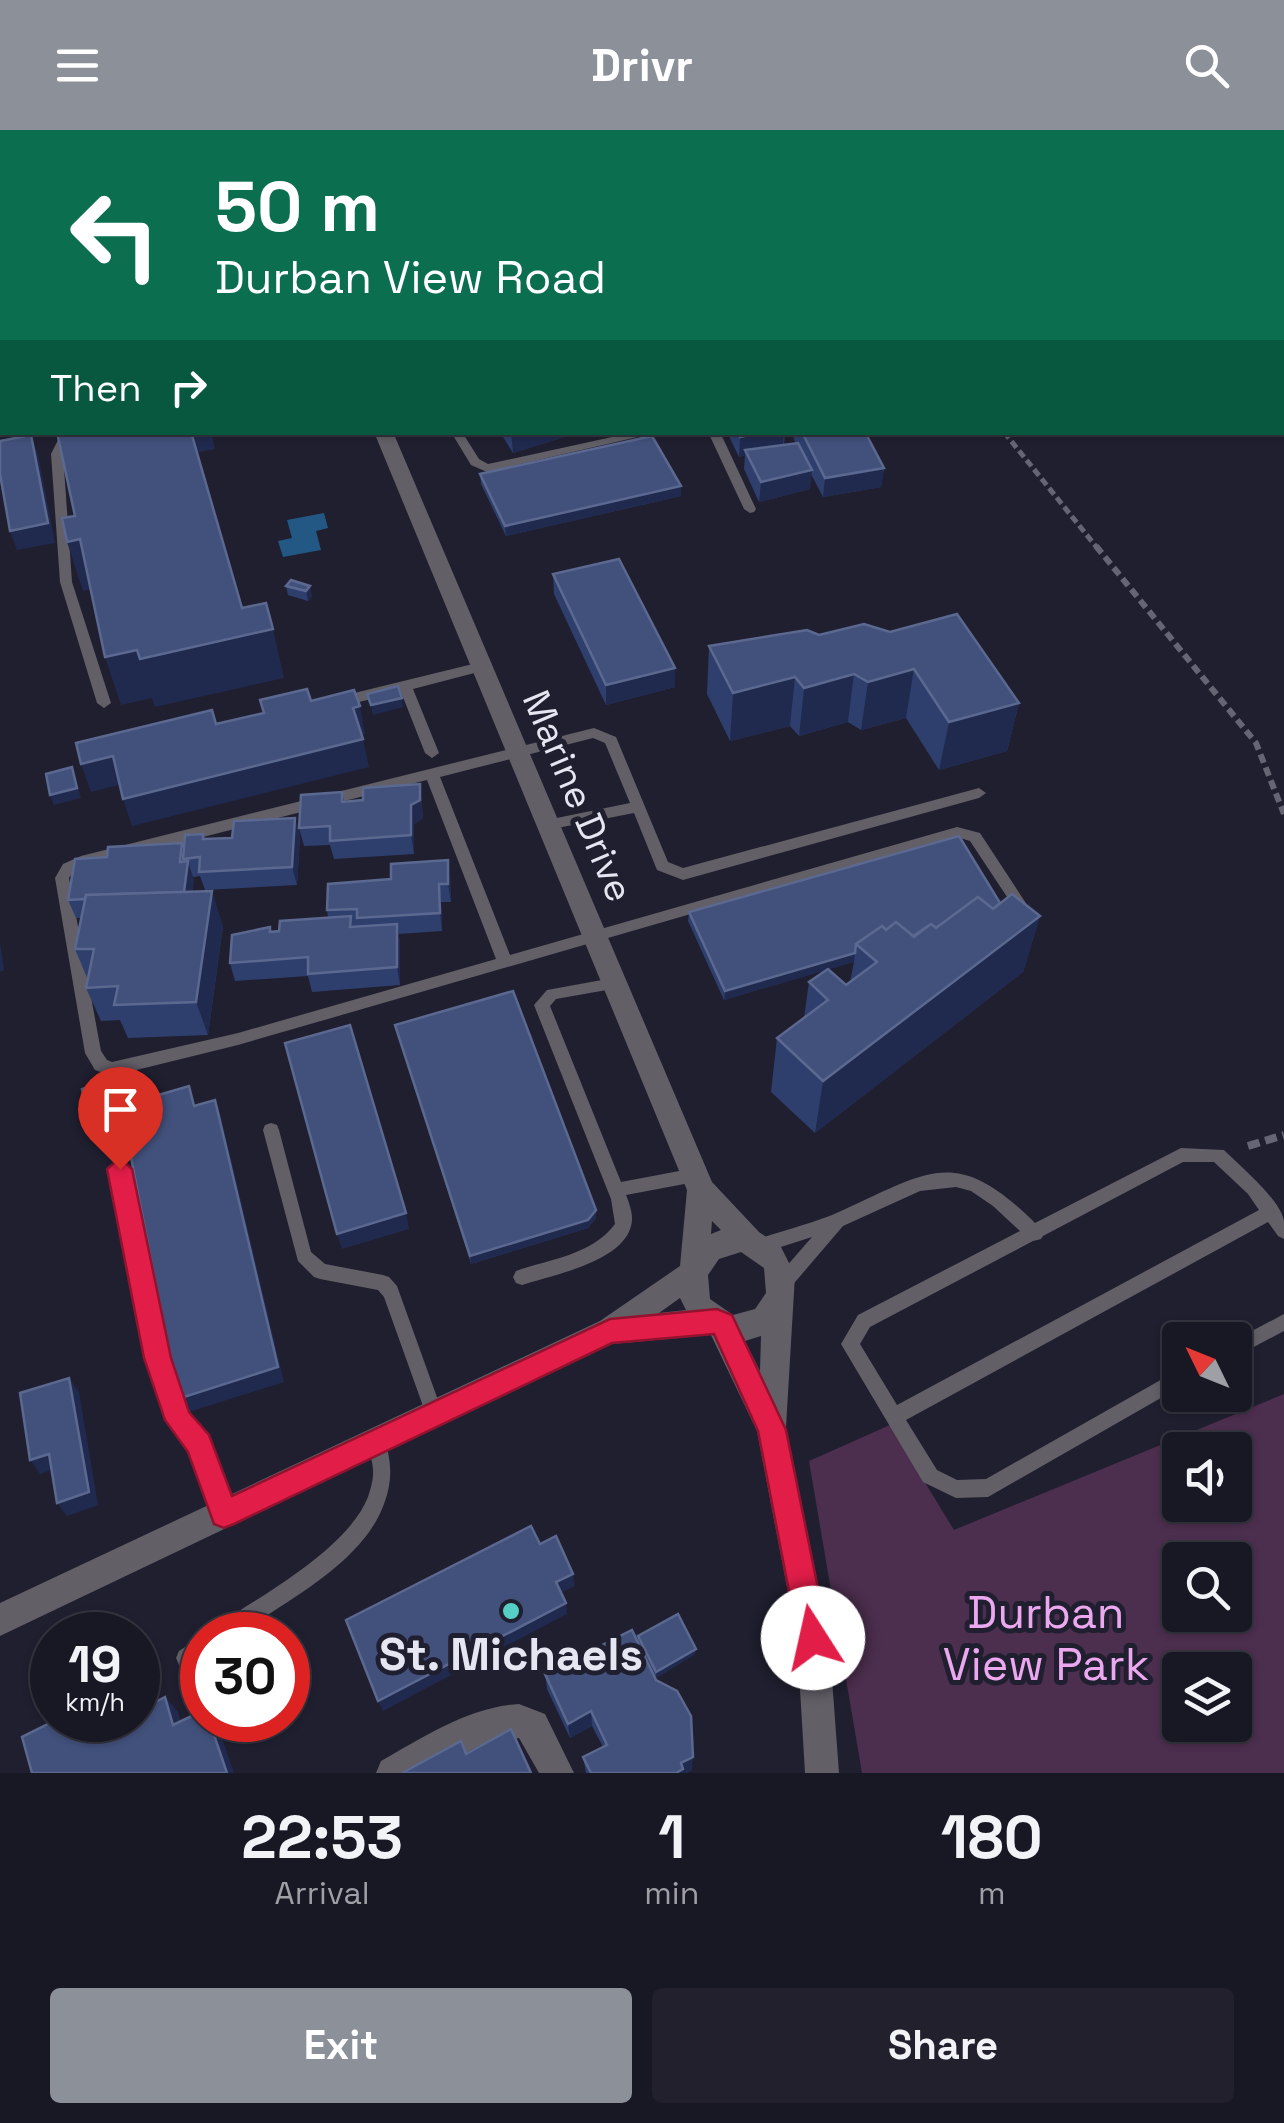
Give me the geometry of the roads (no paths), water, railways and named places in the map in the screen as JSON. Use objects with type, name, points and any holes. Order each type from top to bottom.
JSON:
[{"type":"street","name":"Marine Drive","points":[[391,435],[481,667],[698,1182],[755,1244]]},
{"type":"street","name":"Marine Drive","points":[[692,1270],[698,1182]]},
{"type":"street","points":[[0,1620],[610,1331],[692,1270],[717,1244],[755,1244],[780,1268],[772,1430],[813,1638],[822,1773]]},
{"type":"street","points":[[692,1270],[695,1302],[719,1322],[772,1430]]},
{"type":"street","points":[[610,1331],[719,1322],[753,1324],[781,1294]]},
{"type":"street","points":[[393,1773],[470,1732],[517,1720],[533,1726],[557,1773]]},
{"type":"lane","points":[[66,435],[57,454],[66,582],[104,703]]},
{"type":"lane","points":[[458,435],[474,462],[486,468],[640,435]]},
{"type":"lane","points":[[715,435],[750,509]]},
{"type":"lane","points":[[330,704],[481,667]]},
{"type":"lane","points":[[405,686],[432,752]]},
{"type":"lane","points":[[979,793],[683,874],[662,866],[611,740],[602,734],[68,868],[62,878],[93,1052],[105,1067],[120,1068],[238,1040],[957,832],[975,837],[1025,912],[1019,929]]},
{"type":"lane","points":[[432,774],[505,962]]},
{"type":"lane","points":[[547,825],[638,807]]},
{"type":"lane","points":[[522,1277],[595,1250],[622,1228],[624,1215],[616,1190],[542,1005],[552,994],[613,984]]},
{"type":"lane","points":[[271,1130],[304,1256],[320,1271],[383,1282],[391,1292],[434,1414]]},
{"type":"lane","points":[[1162,1387],[988,1488],[956,1490],[930,1476],[852,1352],[852,1334],[864,1321],[1167,1161],[1192,1153],[1218,1155],[1234,1167],[1284,1230]]},
{"type":"lane","points":[[120,1169],[157,1358],[178,1420],[200,1444],[224,1514]]},
{"type":"lane","points":[[616,1190],[698,1182]]},
{"type":"lane","points":[[755,1244],[836,1221],[924,1182],[974,1185],[1000,1202],[1035,1234]]},
{"type":"lane","points":[[893,1417],[1271,1212]]},
{"type":"lane","points":[[781,1294],[836,1221]]},
{"type":"lane","points":[[1252,1339],[1284,1322]]},
{"type":"lane","points":[[251,1612],[350,1540],[375,1508],[385,1462],[377,1442]]},
{"type":"water","points":[[324,513],[328,528],[316,531],[321,550],[283,557],[278,541],[292,538],[287,520]]},
{"type":"place","name":"St. Michaels","points":[[511,1611]]},
{"type":"park label","name":"Durban View Park","points":[[1046,1638]]}]
